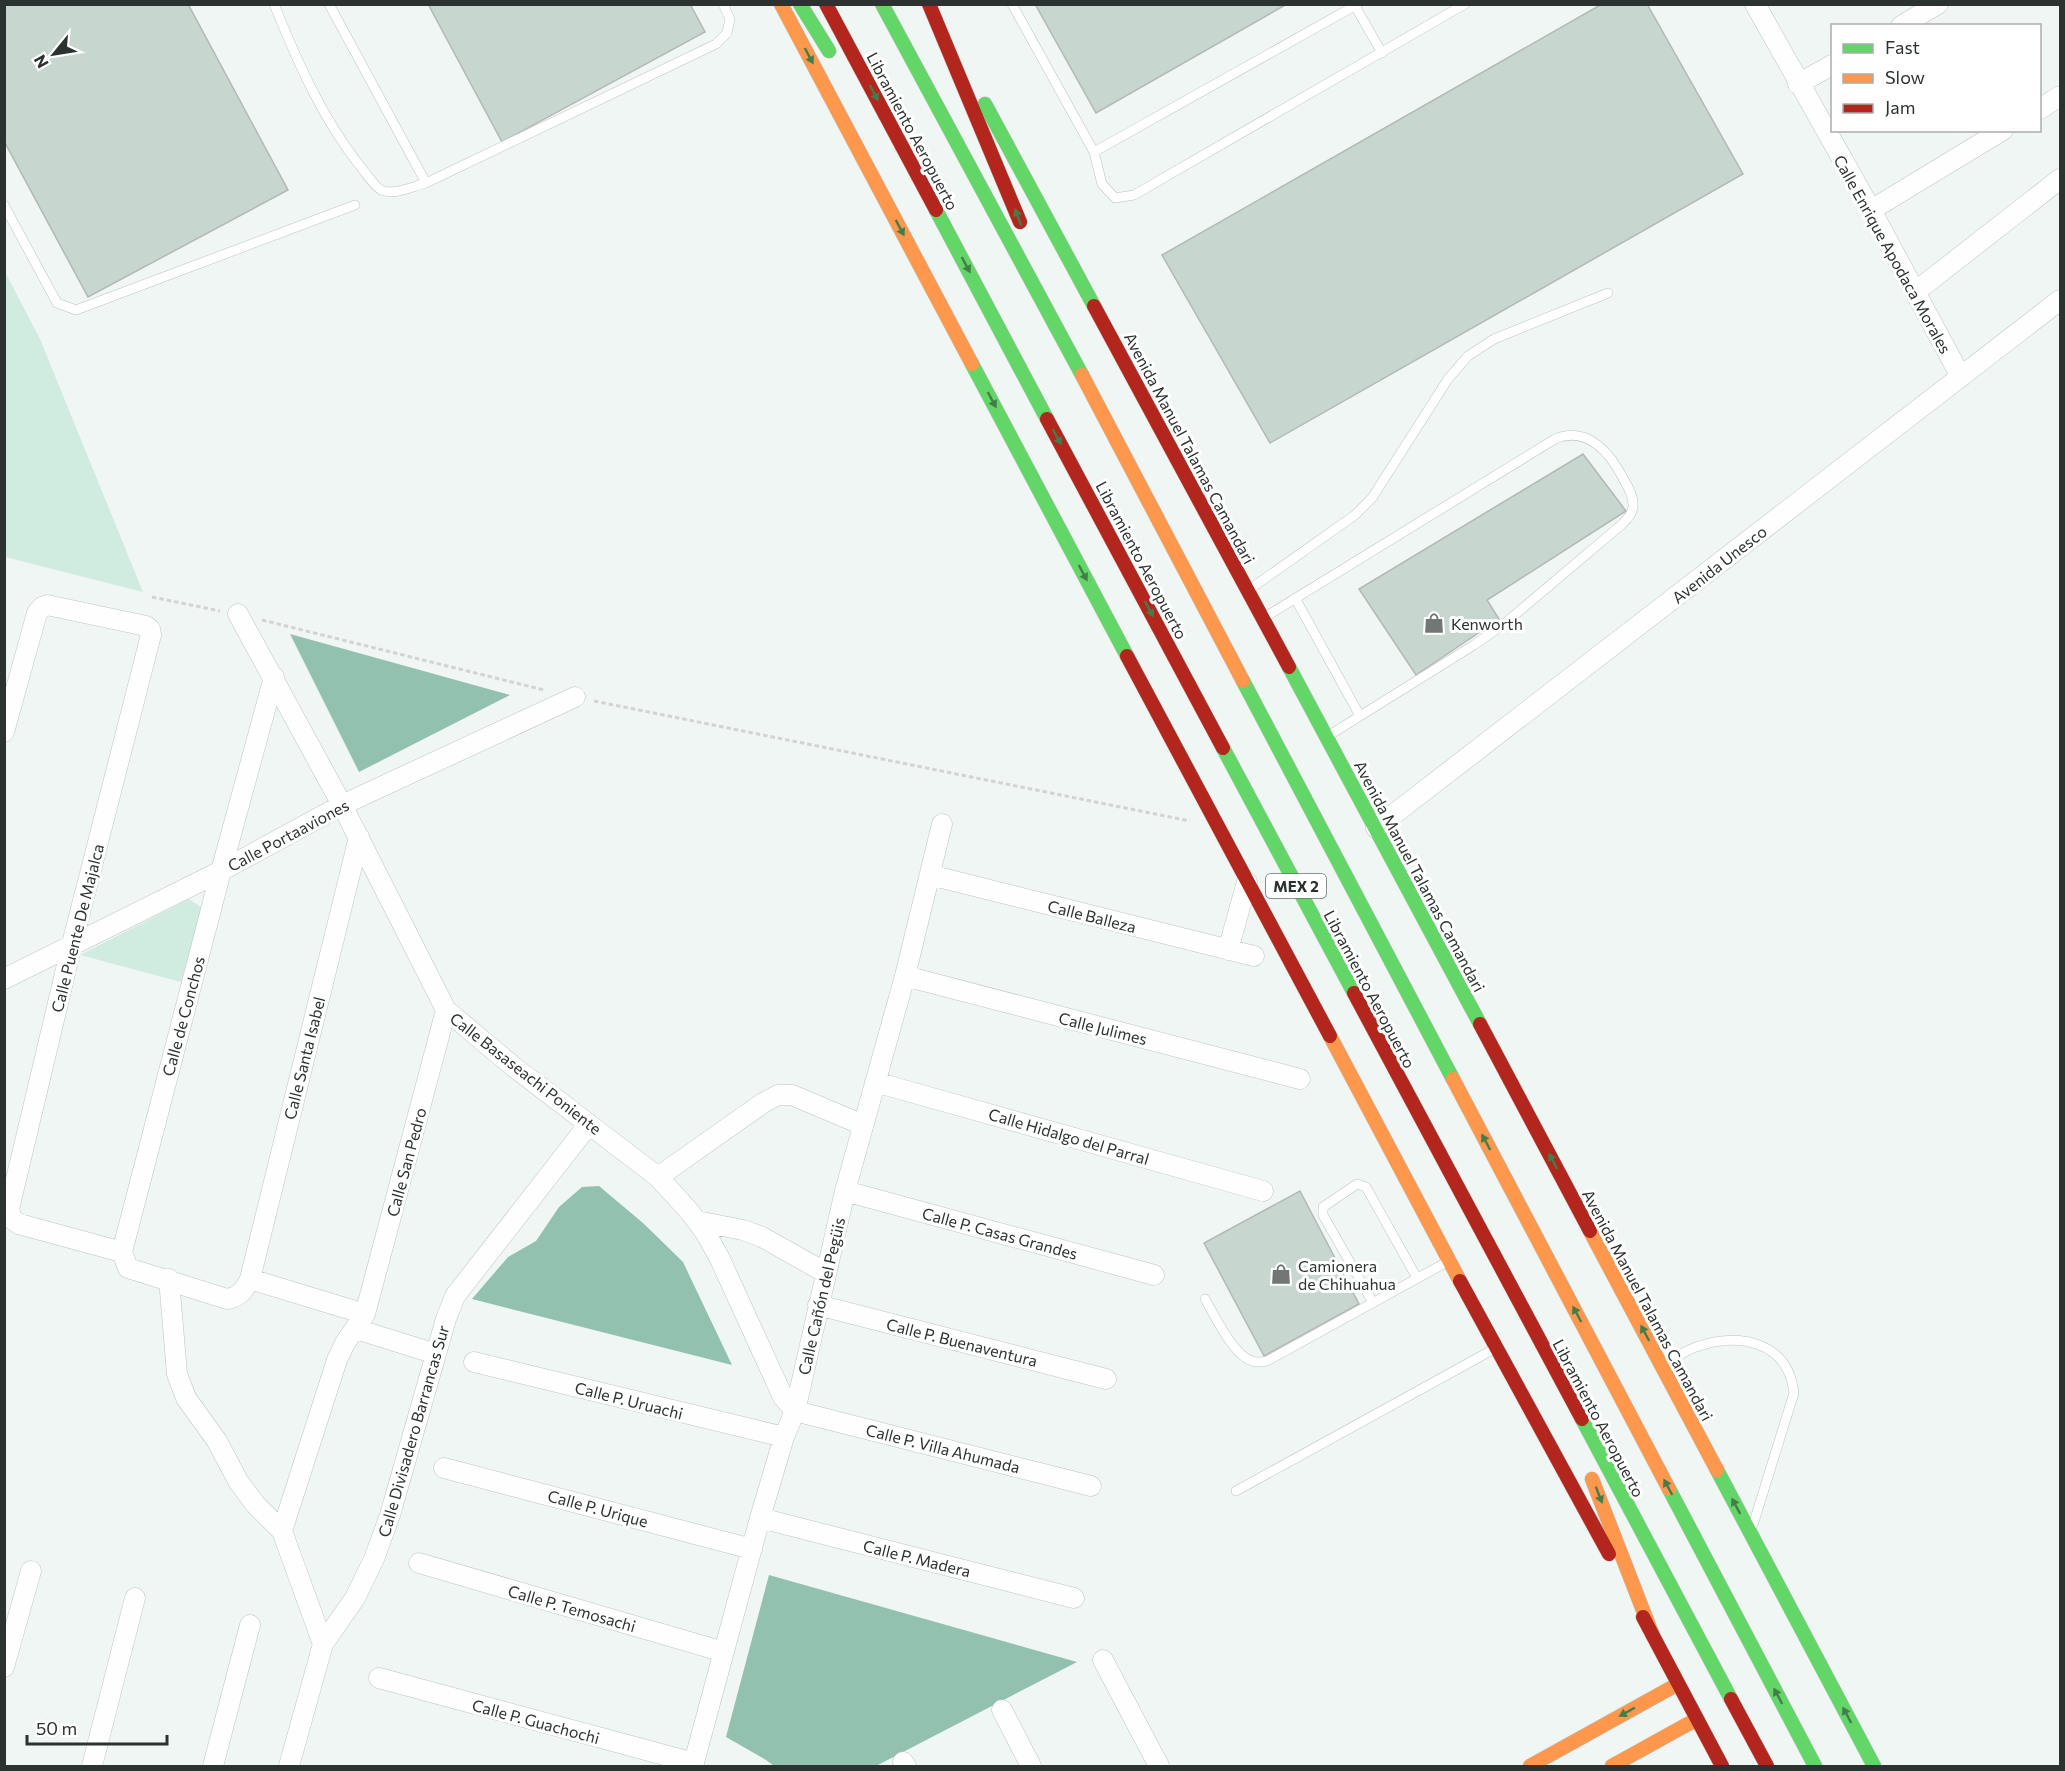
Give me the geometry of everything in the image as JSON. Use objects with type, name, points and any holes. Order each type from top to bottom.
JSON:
[{"type":"main road","points":[[781,4],[1449,1261],[1722,1767]]},
{"type":"main road","points":[[800,4],[836,62]]},
{"type":"main road","name":"Libramiento Aeropuerto","points":[[826,4],[1767,1767]]},
{"type":"main road","name":"Libramiento Aeropuerto","points":[[882,4],[1049,312],[1815,1767]]},
{"type":"main road","points":[[930,4],[1012,201],[1049,312]]},
{"type":"main road","name":"Avenida Manuel Talamas Camandari","points":[[930,4],[1376,828],[1874,1767]]},
{"type":"main road","points":[[867,110],[931,200]]},
{"type":"main road","points":[[1540,1343],[1578,1441]]},
{"type":"main road","points":[[1586,1462],[1653,1636]]},
{"type":"main road","points":[[1530,1767],[1678,1684]]},
{"type":"main road","points":[[1612,1767],[1697,1719]]},
{"type":"street","name":"Calle Enrique Apodaca Morales","points":[[1755,4],[1871,210],[1961,377]]},
{"type":"street","points":[[1904,24],[1938,4]]},
{"type":"street","points":[[1798,84],[1831,66]]},
{"type":"street","points":[[2041,108],[2061,96]]},
{"type":"street","points":[[1871,210],[2000,132]]},
{"type":"street","points":[[1915,292],[2061,178]]},
{"type":"street","name":"Avenida Unesco","points":[[1376,828],[2061,300]]},
{"type":"street","name":"Calle Puente De Majalca","points":[[4,732],[38,613],[42,607],[47,605],[146,626],[150,629],[151,634],[72,944],[9,1205],[10,1215],[19,1224],[122,1252]]},
{"type":"street","name":"Calle Basaseachi Poniente","points":[[238,614],[359,837],[446,1010],[514,1067],[658,1177],[697,1221],[719,1257],[783,1397],[795,1411]]},
{"type":"street","name":"Calle de Conchos","points":[[122,1252],[274,677]]},
{"type":"street","name":"Calle Portaaviones","points":[[4,979],[221,871],[342,805],[574,697]]},
{"type":"street","name":"Calle Cañón del Pegüis","points":[[694,1765],[760,1518],[784,1437],[795,1411],[845,1191],[905,976],[942,824]]},
{"type":"street","name":"Calle Santa Isabel","points":[[250,1279],[359,837]]},
{"type":"street","name":"Calle Balleza","points":[[930,875],[1254,956]]},
{"type":"street","points":[[1228,950],[1247,882]]},
{"type":"street","name":"Calle Julimes","points":[[905,976],[1300,1079]]},
{"type":"street","name":"Calle San Pedro","points":[[282,1531],[337,1360],[345,1343],[361,1321],[446,1010]]},
{"type":"street","name":"Calle Hidalgo del Parral","points":[[875,1082],[1263,1191]]},
{"type":"street","points":[[658,1177],[763,1102],[778,1095],[792,1095],[863,1125]]},
{"type":"street","name":"Calle Divisadero Barrancas Sur","points":[[289,1767],[323,1644],[355,1598],[374,1559],[390,1515],[449,1307],[455,1296],[589,1124]]},
{"type":"street","name":"Calle P. Casas Grandes","points":[[845,1191],[1154,1275]]},
{"type":"street","points":[[697,1221],[743,1230],[762,1237],[826,1273]]},
{"type":"street","points":[[122,1252],[128,1268],[228,1299],[235,1298],[242,1293],[250,1279],[361,1321],[436,1354]]},
{"type":"street","points":[[169,1280],[177,1374],[186,1398],[217,1441],[238,1481],[282,1531],[323,1644]]},
{"type":"street","name":"Calle P. Buenaventura","points":[[818,1305],[1106,1379]]},
{"type":"street","name":"Calle P. Uruachi","points":[[474,1362],[784,1437]]},
{"type":"street","name":"Calle P. Villa Ahumada","points":[[795,1411],[1091,1486]]},
{"type":"street","name":"Calle P. Urique","points":[[444,1468],[752,1549]]},
{"type":"street","name":"Calle P. Madera","points":[[760,1518],[1074,1598]]},
{"type":"street","name":"Calle P. Temosachi","points":[[419,1563],[724,1652]]},
{"type":"street","points":[[4,1667],[31,1571]]},
{"type":"street","points":[[92,1767],[135,1598]]},
{"type":"street","points":[[213,1767],[250,1625]]},
{"type":"street","points":[[1103,1660],[1159,1767]]},
{"type":"street","name":"Calle P. Guachochi","points":[[379,1678],[694,1765]]},
{"type":"street","points":[[1002,1710],[1031,1767]]},
{"type":"lane","points":[[274,4],[326,117],[339,139],[373,182],[382,190],[396,192],[426,183],[717,44],[727,33],[730,19],[723,4]]},
{"type":"lane","points":[[329,4],[426,183]]},
{"type":"lane","points":[[1012,4],[1094,152],[1102,184],[1115,198],[1134,195],[1465,4]]},
{"type":"lane","points":[[1094,152],[1357,5],[1382,52]]},
{"type":"lane","points":[[4,205],[57,303],[76,310],[355,205]]},
{"type":"lane","points":[[1248,591],[1355,515],[1372,498],[1448,379],[1468,356],[1494,339],[1608,293]]},
{"type":"lane","points":[[1263,618],[1564,435],[1580,436],[1602,447],[1617,465],[1632,494],[1633,505],[1630,515],[1620,526],[1504,624],[1327,737]]},
{"type":"lane","points":[[1295,598],[1360,716]]},
{"type":"lane","points":[[1373,1303],[1323,1215],[1323,1207],[1341,1193],[1358,1184],[1366,1186],[1417,1278]]},
{"type":"lane","points":[[1205,1299],[1234,1347],[1245,1358],[1255,1362],[1267,1361],[1449,1261]]},
{"type":"lane","points":[[1662,1365],[1695,1347],[1723,1341],[1750,1341],[1768,1348],[1786,1366],[1793,1380],[1794,1392],[1750,1533]]},
{"type":"lane","points":[[1236,1491],[1496,1347]]},
{"type":"path","points":[[152,597],[238,614],[574,697],[1219,827]]},
{"type":"shaded area","points":[[4,270],[40,339],[143,592],[5,557]]},
{"type":"shaded area","points":[[290,634],[510,695],[359,772]]},
{"type":"shaded area","points":[[189,899],[202,908],[181,982],[80,955]]},
{"type":"shaded area","points":[[599,1186],[643,1223],[683,1262],[732,1365],[472,1299],[508,1257],[536,1241],[559,1207],[582,1187]]},
{"type":"shaded area","points":[[769,1575],[1077,1662],[876,1766],[774,1766],[726,1737]]},
{"type":"building","points":[[4,4],[188,4],[288,190],[88,297],[4,141]]},
{"type":"building","points":[[428,4],[690,4],[705,32],[502,142]]},
{"type":"building","points":[[1035,4],[1287,4],[1096,113]]},
{"type":"building","points":[[1602,4],[1647,4],[1743,174],[1270,443],[1162,255]]},
{"type":"building","points":[[1583,454],[1626,511],[1487,600],[1499,619],[1416,675],[1359,589]]},
{"type":"building","name":"Camionera de Chihuahua","points":[[1300,1191],[1359,1304],[1264,1356],[1204,1243]]},
{"type":"traffic: fast","points":[[800,4],[829,51]]},
{"type":"traffic: fast","points":[[882,4],[1082,375]]},
{"type":"traffic: fast","points":[[985,104],[1094,306]]},
{"type":"traffic: fast","points":[[936,210],[1047,419]]},
{"type":"traffic: fast","points":[[972,364],[1127,656]]},
{"type":"traffic: fast","points":[[1289,667],[1480,1024]]},
{"type":"traffic: fast","points":[[1243,681],[1453,1079]]},
{"type":"traffic: fast","points":[[1223,748],[1354,993]]},
{"type":"traffic: fast","points":[[1582,1419],[1731,1699]]},
{"type":"traffic: fast","points":[[1717,1470],[1874,1766]]},
{"type":"traffic: fast","points":[[1669,1489],[1815,1766]]},
{"type":"traffic: slow","points":[[781,4],[972,364]]},
{"type":"traffic: slow","points":[[1082,375],[1243,681]]},
{"type":"traffic: slow","points":[[1330,1036],[1460,1281]]},
{"type":"traffic: slow","points":[[1453,1079],[1669,1489]]},
{"type":"traffic: slow","points":[[1590,1231],[1717,1470]]},
{"type":"traffic: slow","points":[[1592,1479],[1653,1636]]},
{"type":"traffic: slow","points":[[1530,1766],[1678,1684]]},
{"type":"traffic: slow","points":[[1612,1766],[1697,1719]]},
{"type":"traffic: jam","points":[[826,4],[936,210]]},
{"type":"traffic: jam","points":[[929,4],[1020,222]]},
{"type":"traffic: jam","points":[[1094,306],[1289,667]]},
{"type":"traffic: jam","points":[[1047,419],[1223,748]]},
{"type":"traffic: jam","points":[[1127,656],[1330,1036]]},
{"type":"traffic: jam","points":[[1354,993],[1582,1419]]},
{"type":"traffic: jam","points":[[1480,1024],[1590,1231]]},
{"type":"traffic: jam","points":[[1460,1281],[1609,1554]]},
{"type":"traffic: jam","points":[[1643,1617],[1722,1766]]},
{"type":"traffic: jam","points":[[1731,1699],[1767,1766]]},
{"type":"place","name":"Kenworth","points":[[1434,623]]},
{"type":"place","name":"Camionera de Chihuahua","points":[[1281,1274]]}]
